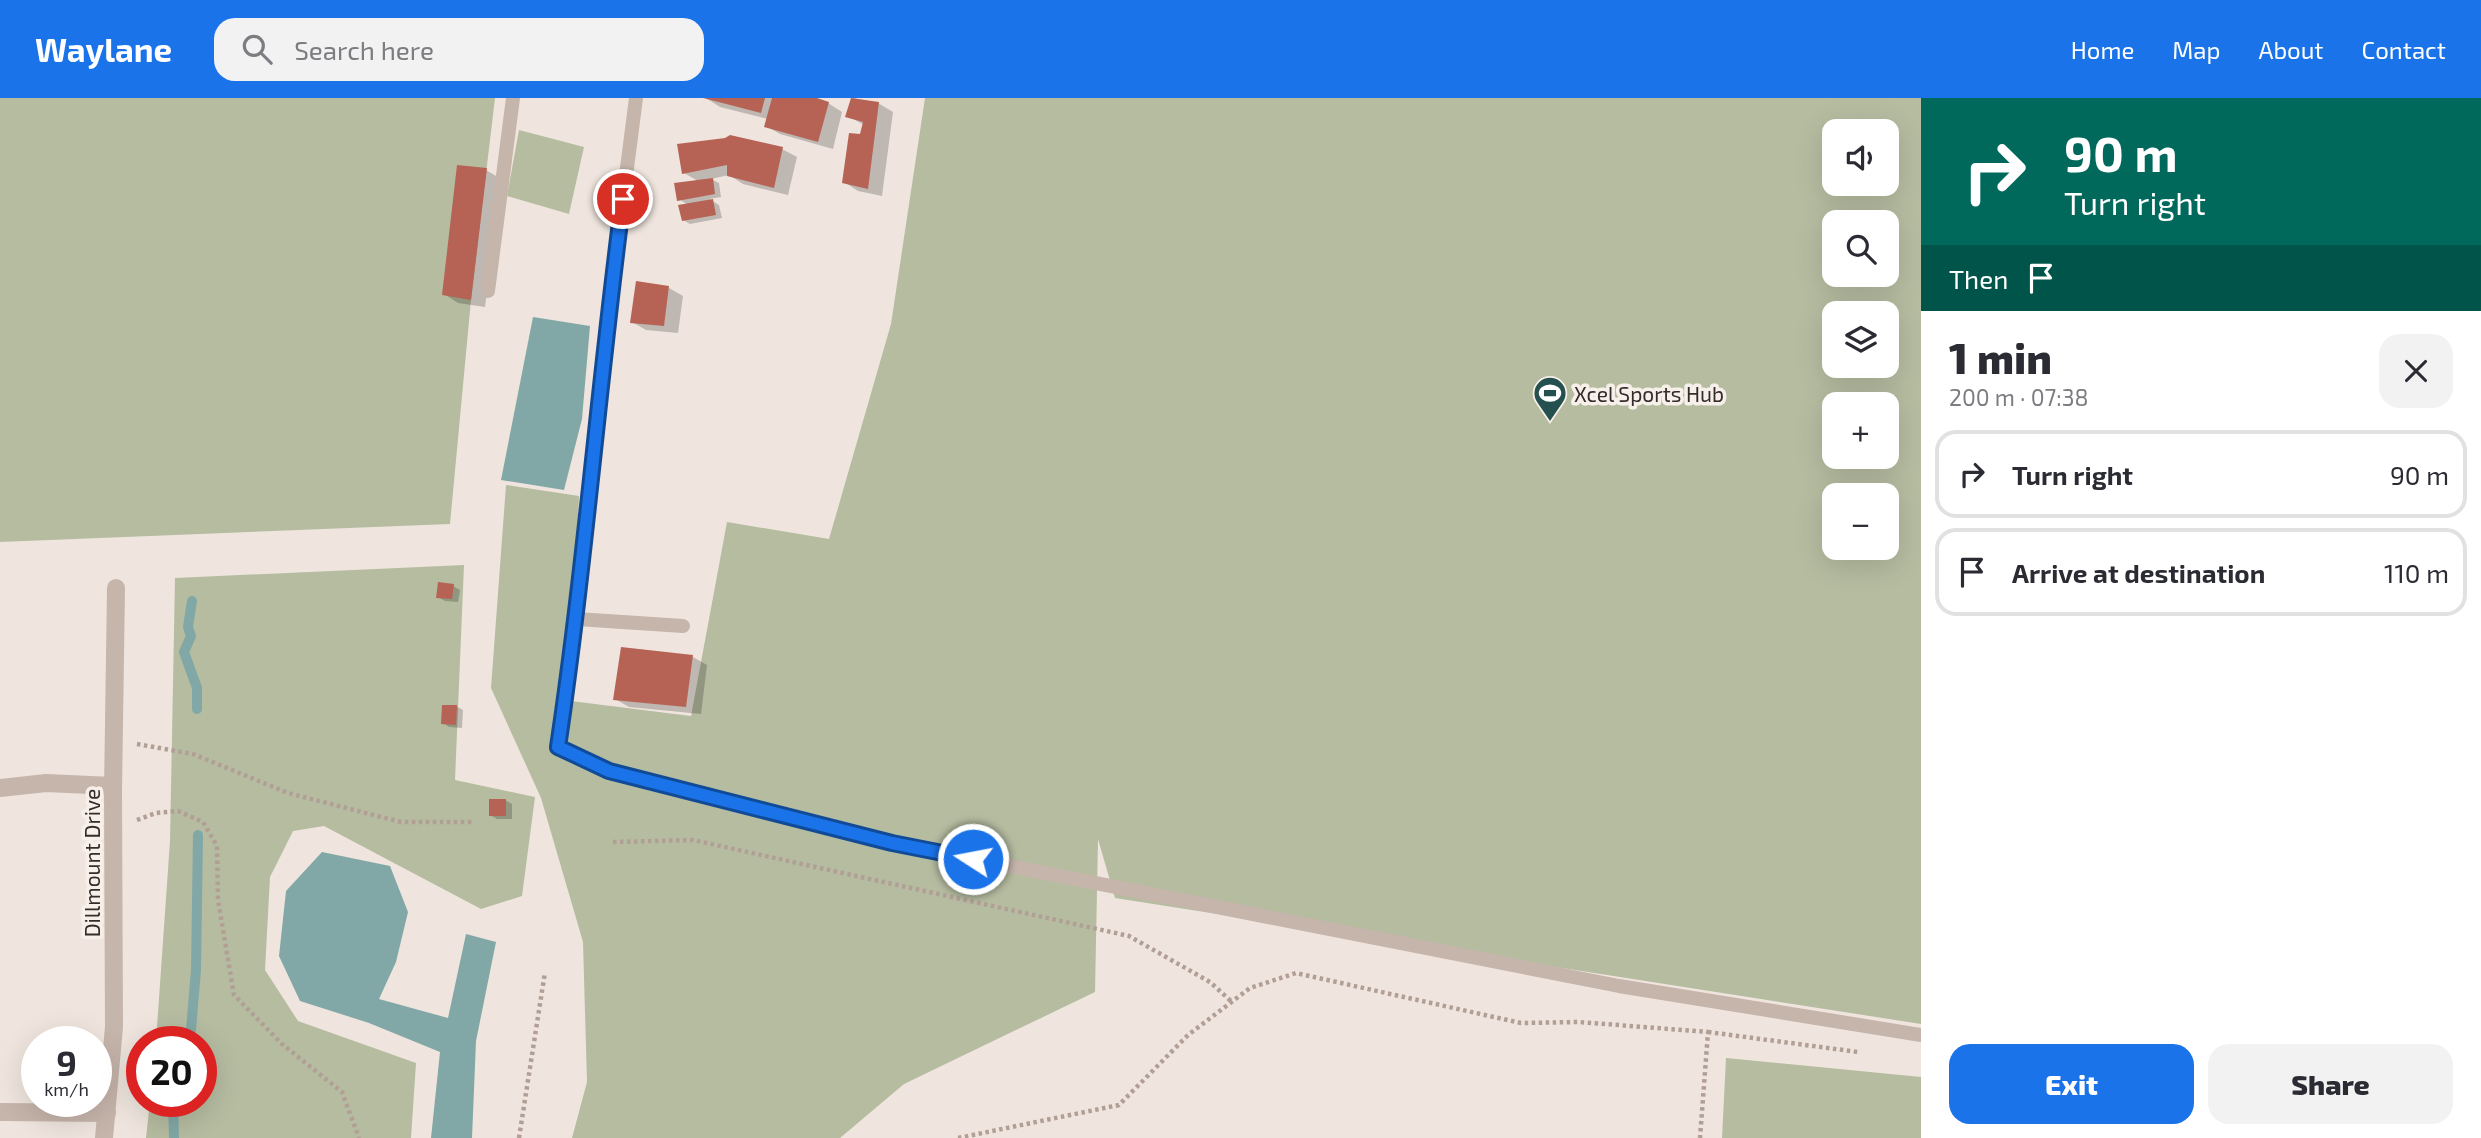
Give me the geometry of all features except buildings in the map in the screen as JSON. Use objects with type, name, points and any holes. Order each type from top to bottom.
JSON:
[{"type":"street","name":"Dillmount Drive","points":[[112,1052],[116,588]]},
{"type":"street","points":[[0,788],[46,783],[113,786]]},
{"type":"street","points":[[0,1112],[21,1112]]},
{"type":"street","name":"Dillmount Drive","points":[[104,1138],[107,1117]]},
{"type":"lane","points":[[488,291],[513,98]]},
{"type":"lane","points":[[636,98],[610,300],[577,619],[558,747],[609,771],[906,846],[1619,986],[1921,1035]]},
{"type":"lane","points":[[577,619],[683,626]]},
{"type":"path","points":[[114,740],[193,754],[288,793],[401,822],[474,822]]},
{"type":"path","points":[[113,828],[156,813],[178,811],[203,822],[217,846],[218,900],[234,995],[282,1044],[342,1092],[359,1138]]},
{"type":"path","points":[[613,842],[692,840],[1129,936],[1210,982],[1232,1002]]},
{"type":"path","points":[[519,1138],[545,972]]},
{"type":"path","points":[[958,1138],[1119,1105],[1188,1035],[1250,988],[1296,973],[1521,1023],[1579,1022],[1709,1032],[1868,1053]]},
{"type":"path","points":[[1700,1138],[1709,1032]]},
{"type":"green space","points":[[0,98],[495,98],[471,300],[450,524],[0,542]]},
{"type":"green space","points":[[925,98],[1921,98],[1921,1024],[1115,898],[1098,839],[1095,992],[904,1084],[840,1138],[572,1138],[587,1082],[583,942],[541,798],[491,688],[506,485],[579,496],[571,701],[691,716],[727,522],[829,539],[891,324]]},
{"type":"green space","points":[[519,130],[584,147],[569,214],[507,196]]},
{"type":"green space","points":[[464,565],[455,780],[535,797],[522,896],[481,909],[324,826],[293,831],[270,877],[265,970],[298,1021],[416,1063],[411,1138],[146,1138],[148,1117],[217,1117],[217,1026],[157,1026],[170,841],[175,578]]},
{"type":"green space","points":[[1726,1058],[1921,1077],[1921,1138],[1722,1138]]},
{"type":"water","points":[[533,317],[590,326],[582,419],[564,490],[501,480]]},
{"type":"water","points":[[322,852],[390,866],[408,912],[396,962],[379,999],[448,1018],[466,934],[496,942],[476,1041],[472,1138],[431,1138],[440,1052],[369,1023],[300,1001],[279,956],[286,891]]},
{"type":"waterway","points":[[192,601],[188,627],[191,636],[184,652],[197,688],[197,709]]},
{"type":"waterway","points":[[191,1026],[196,970],[198,835]]},
{"type":"waterway","points":[[173,1117],[174,1138]]},
{"type":"place","name":"Xcel Sports Hub","points":[[1550,423]]},
{"type":"route","points":[[623,199],[577,619],[558,747],[609,771],[892,843],[973,859]]}]
